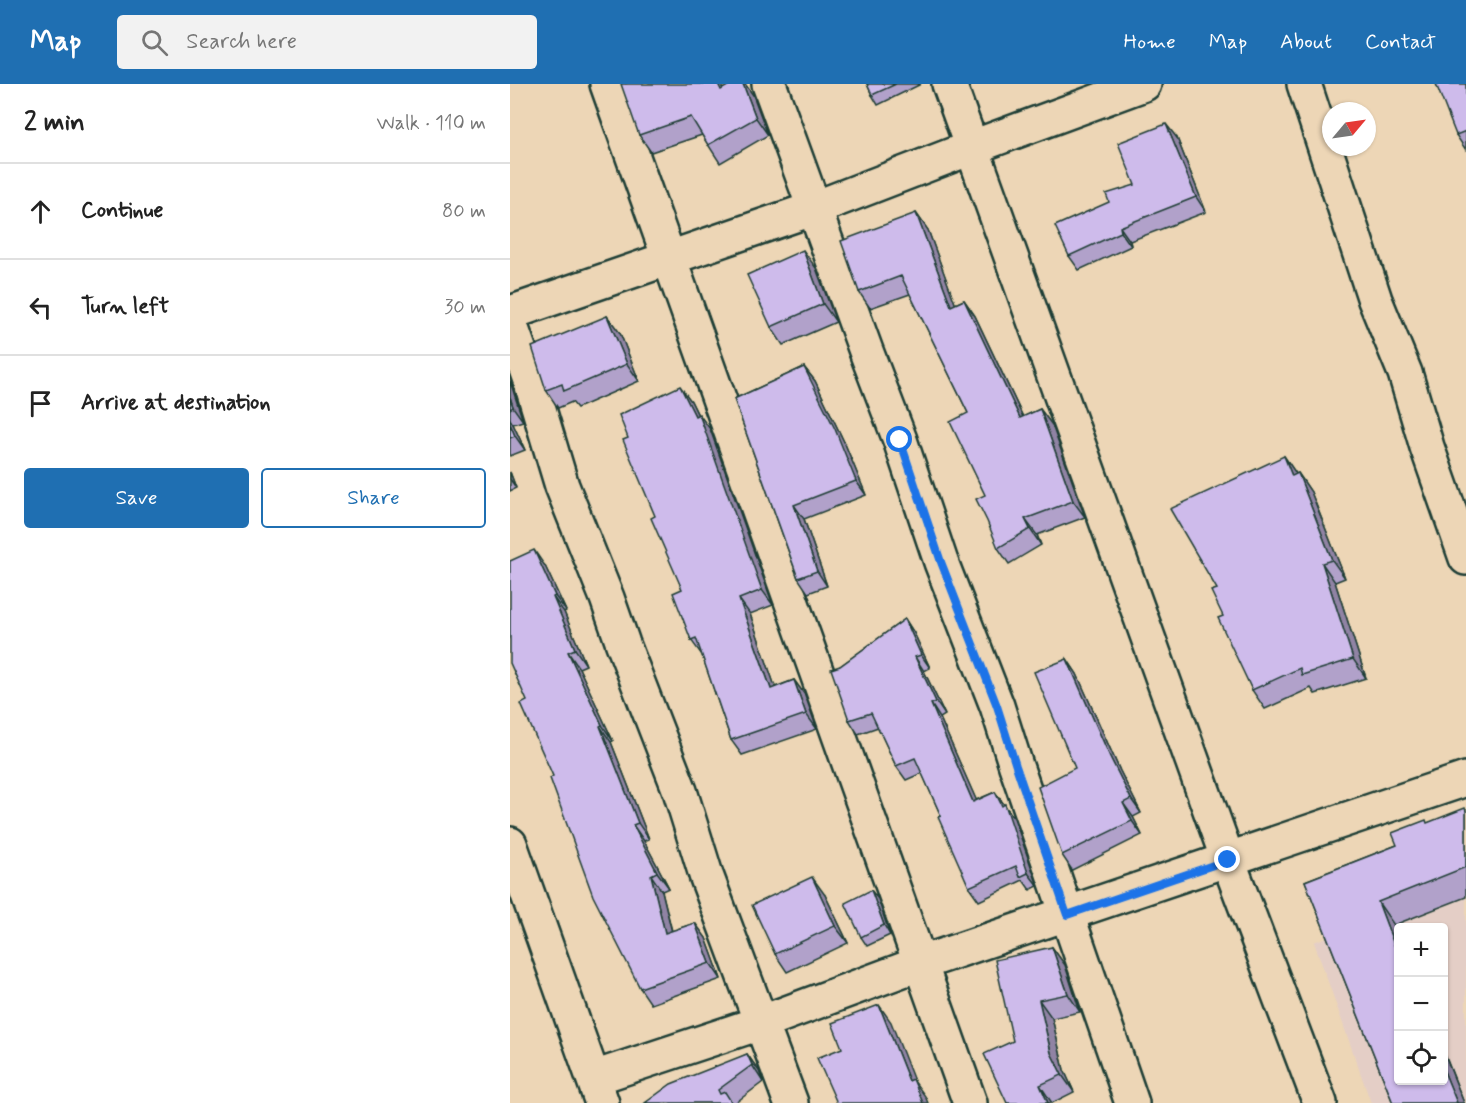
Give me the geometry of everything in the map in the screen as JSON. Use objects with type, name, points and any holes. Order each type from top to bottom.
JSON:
[{"type":"street","points":[[607,84],[970,1103]]},
{"type":"street","points":[[769,84],[900,440],[945,572],[997,706],[1132,1103]]},
{"type":"street","points":[[949,84],[1228,860],[1320,1103]]},
{"type":"street","points":[[1304,84],[1375,300],[1405,373],[1427,447],[1466,558]]},
{"type":"street","points":[[510,313],[815,208],[1128,87]]},
{"type":"street","points":[[510,323],[532,386],[562,486],[608,598],[623,644],[680,791],[706,874],[791,1103]]},
{"type":"street","points":[[510,844],[598,1090],[760,1023],[921,963],[1466,779]]},
{"type":"shaded area","points":[[1466,881],[1466,1103],[1371,1103],[1314,942]]},
{"type":"building","points":[[621,84],[718,84],[721,90],[731,84],[743,84],[756,118],[708,145],[691,117],[639,135]]},
{"type":"building","points":[[867,84],[896,84],[872,95]]},
{"type":"building","points":[[1436,84],[1466,84],[1466,131],[1456,135]]},
{"type":"building","points":[[1166,124],[1196,197],[1120,227],[1121,232],[1069,256],[1055,226],[1109,202],[1106,194],[1135,185],[1118,143]]},
{"type":"building","points":[[916,213],[951,306],[964,300],[1020,418],[1040,409],[1073,501],[1025,519],[1030,529],[998,548],[976,499],[985,495],[950,422],[968,413],[901,276],[859,292],[841,241]]},
{"type":"building","points":[[803,250],[823,304],[771,327],[747,275]]},
{"type":"building","points":[[607,316],[627,364],[564,391],[562,384],[546,390],[532,347]]},
{"type":"building","points":[[804,367],[835,429],[856,481],[794,505],[817,571],[798,578],[734,399]]},
{"type":"building","points":[[680,386],[695,416],[699,414],[762,590],[739,599],[771,689],[794,680],[806,714],[731,740],[696,638],[691,640],[673,593],[682,589],[651,518],[655,516],[623,440],[628,438],[619,415]]},
{"type":"building","points":[[510,424],[515,436],[510,438]]},
{"type":"building","points":[[1284,456],[1292,476],[1298,473],[1332,560],[1322,563],[1353,659],[1302,675],[1300,668],[1252,690],[1218,618],[1223,616],[1211,591],[1217,589],[1170,509]]},
{"type":"building","points":[[534,550],[555,596],[553,597],[575,649],[568,652],[602,725],[600,726],[638,823],[633,825],[657,872],[651,875],[665,933],[695,923],[710,963],[640,988],[593,896],[550,778],[553,776],[521,704],[527,701],[510,663],[510,561]]},
{"type":"building","points":[[905,619],[921,655],[915,657],[936,702],[931,704],[973,802],[995,792],[1002,806],[1005,804],[1028,873],[1020,877],[1016,866],[969,887],[915,758],[896,766],[871,713],[849,720],[831,669],[840,666]]},
{"type":"building","points":[[1067,659],[1131,799],[1123,803],[1132,821],[1062,855],[1038,787],[1075,768],[1034,672]]},
{"type":"building","points":[[1465,808],[1466,867],[1378,902],[1394,944],[1394,1085],[1448,1085],[1448,1081],[1457,1103],[1393,1103],[1305,881],[1397,845],[1392,833],[1426,820],[1427,823]]},
{"type":"building","points":[[812,877],[835,926],[775,954],[752,905]]},
{"type":"building","points":[[871,890],[884,925],[861,937],[845,903]]},
{"type":"building","points":[[1052,947],[1068,994],[1039,1000],[1051,1053],[1062,1075],[1040,1085],[1048,1103],[1007,1103],[984,1054],[1013,1041],[995,960]]},
{"type":"building","points":[[879,1005],[909,1081],[913,1079],[923,1103],[837,1103],[817,1058],[842,1048],[832,1023]]},
{"type":"building","points":[[747,1054],[752,1065],[718,1090],[720,1094],[725,1092],[732,1103],[645,1103],[671,1084]]},
{"type":"route","points":[[900,440],[941,562],[997,706],[1067,915],[1228,860]]}]
